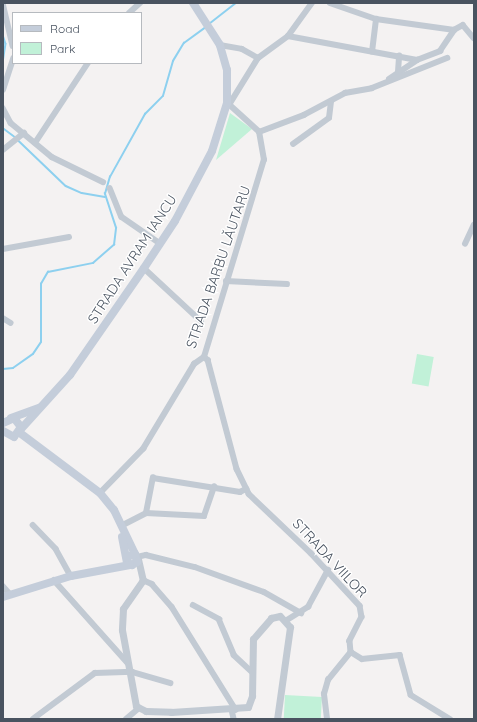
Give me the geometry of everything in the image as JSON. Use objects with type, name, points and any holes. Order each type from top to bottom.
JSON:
[{"type":"main road","name":"STRADA AVRAM IANCU","points":[[20,431],[70,375],[161,244],[207,162],[228,104],[227,70],[220,45],[192,3]]},
{"type":"main road","name":"STRADA AVRAM IANCU","points":[[5,421],[43,406]]},
{"type":"main road","points":[[5,421],[19,421],[20,431],[100,492],[121,526],[133,559],[54,580],[6,596]]},
{"type":"main road","points":[[3,431],[10,437],[20,431]]},
{"type":"street","points":[[3,3],[12,42]]},
{"type":"street","points":[[130,12],[140,3]]},
{"type":"street","points":[[312,3],[288,36],[258,58],[228,104],[260,132],[331,102],[345,93],[384,84],[446,58]]},
{"type":"street","points":[[330,3],[376,19],[454,30],[466,26],[474,38]]},
{"type":"street","points":[[372,52],[376,19]]},
{"type":"street","points":[[384,84],[417,60],[440,51],[454,30]]},
{"type":"street","points":[[288,36],[417,60]]},
{"type":"street","points":[[220,45],[242,49],[258,58]]},
{"type":"street","points":[[398,73],[399,56]]},
{"type":"street","points":[[3,90],[12,62]]},
{"type":"street","points":[[36,143],[87,64]]},
{"type":"street","points":[[293,144],[328,118],[331,102]]},
{"type":"street","points":[[3,108],[12,123],[52,157],[103,182]]},
{"type":"street","name":"STRADA BARBU LĂUTARU","points":[[100,492],[143,449],[194,364],[204,357],[226,281],[258,188],[264,151],[260,132]]},
{"type":"street","points":[[3,150],[12,145],[24,133]]},
{"type":"street","points":[[110,188],[121,216],[161,244]]},
{"type":"street","points":[[465,244],[474,225]]},
{"type":"street","points":[[3,249],[69,237]]},
{"type":"street","points":[[144,268],[201,321]]},
{"type":"street","points":[[226,281],[287,284]]},
{"type":"street","points":[[3,318],[11,323]]},
{"type":"street","name":"STRADA VIILOR","points":[[204,357],[208,360],[246,489],[328,570],[362,611],[359,625],[350,640],[351,652]]},
{"type":"street","points":[[146,514],[153,478],[240,492],[246,489]]},
{"type":"street","points":[[121,526],[146,514],[204,516],[214,487]]},
{"type":"street","points":[[33,525],[56,549],[71,576]]},
{"type":"street","points":[[234,719],[234,710],[172,607],[152,584],[143,580],[133,559],[146,555],[195,567],[264,592],[301,613]]},
{"type":"street","points":[[287,620],[301,613],[312,603],[328,570]]},
{"type":"street","points":[[54,580],[129,664]]},
{"type":"street","points":[[143,580],[123,609],[122,630],[132,672],[135,701],[139,708],[172,716],[234,710],[251,704],[252,645],[257,633],[271,618],[280,616],[287,620],[290,627],[277,719]]},
{"type":"street","points":[[3,586],[6,596]]},
{"type":"street","points":[[193,605],[220,619],[234,655],[252,672]]},
{"type":"street","points":[[327,719],[324,694],[328,680],[351,652],[362,659],[400,655],[405,663],[407,690],[448,719]]},
{"type":"street","points":[[33,719],[91,674],[132,672],[170,683]]},
{"type":"street","points":[[126,719],[139,708]]},
{"type":"green space","points":[[230,113],[252,129],[216,160]]},
{"type":"green space","points":[[417,354],[434,357],[429,386],[412,384]]},
{"type":"green space","points":[[285,695],[322,697],[321,719],[284,719]]},
{"type":"waterway","points":[[209,24],[236,3]]},
{"type":"waterway","points":[[3,369],[13,368],[33,354],[41,342],[41,284],[48,272],[93,263],[114,245],[116,228],[105,194],[110,177],[145,114],[163,96],[173,61],[184,43],[205,28]]},
{"type":"waterway","points":[[3,35],[6,44],[3,63]]},
{"type":"waterway","points":[[3,128],[15,137]]},
{"type":"waterway","points":[[18,140],[66,186],[82,193],[105,197]]}]
